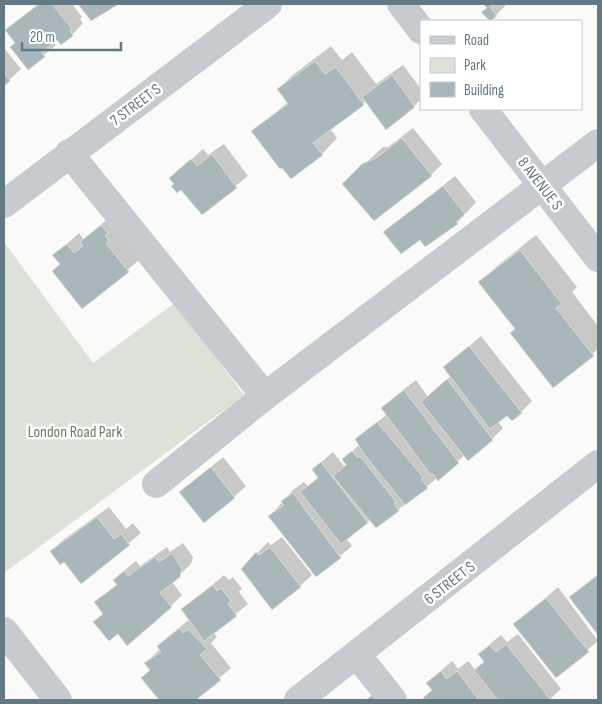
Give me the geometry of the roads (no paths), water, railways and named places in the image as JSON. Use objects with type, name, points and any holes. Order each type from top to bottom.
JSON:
[{"type":"street","name":"7 STREET S","points":[[4,204],[268,4]]},
{"type":"street","points":[[400,4],[420,29]]},
{"type":"street","name":"8 AVENUE S","points":[[484,110],[598,258]]},
{"type":"street","points":[[156,484],[265,396],[543,186],[598,142]]},
{"type":"street","points":[[69,153],[265,396]]},
{"type":"street","name":"6 STREET S","points":[[298,700],[598,464]]},
{"type":"street","points":[[4,631],[58,700]]},
{"type":"street","points":[[357,655],[393,700]]},
{"type":"park label","name":"London Road Park","points":[[75,431]]}]
